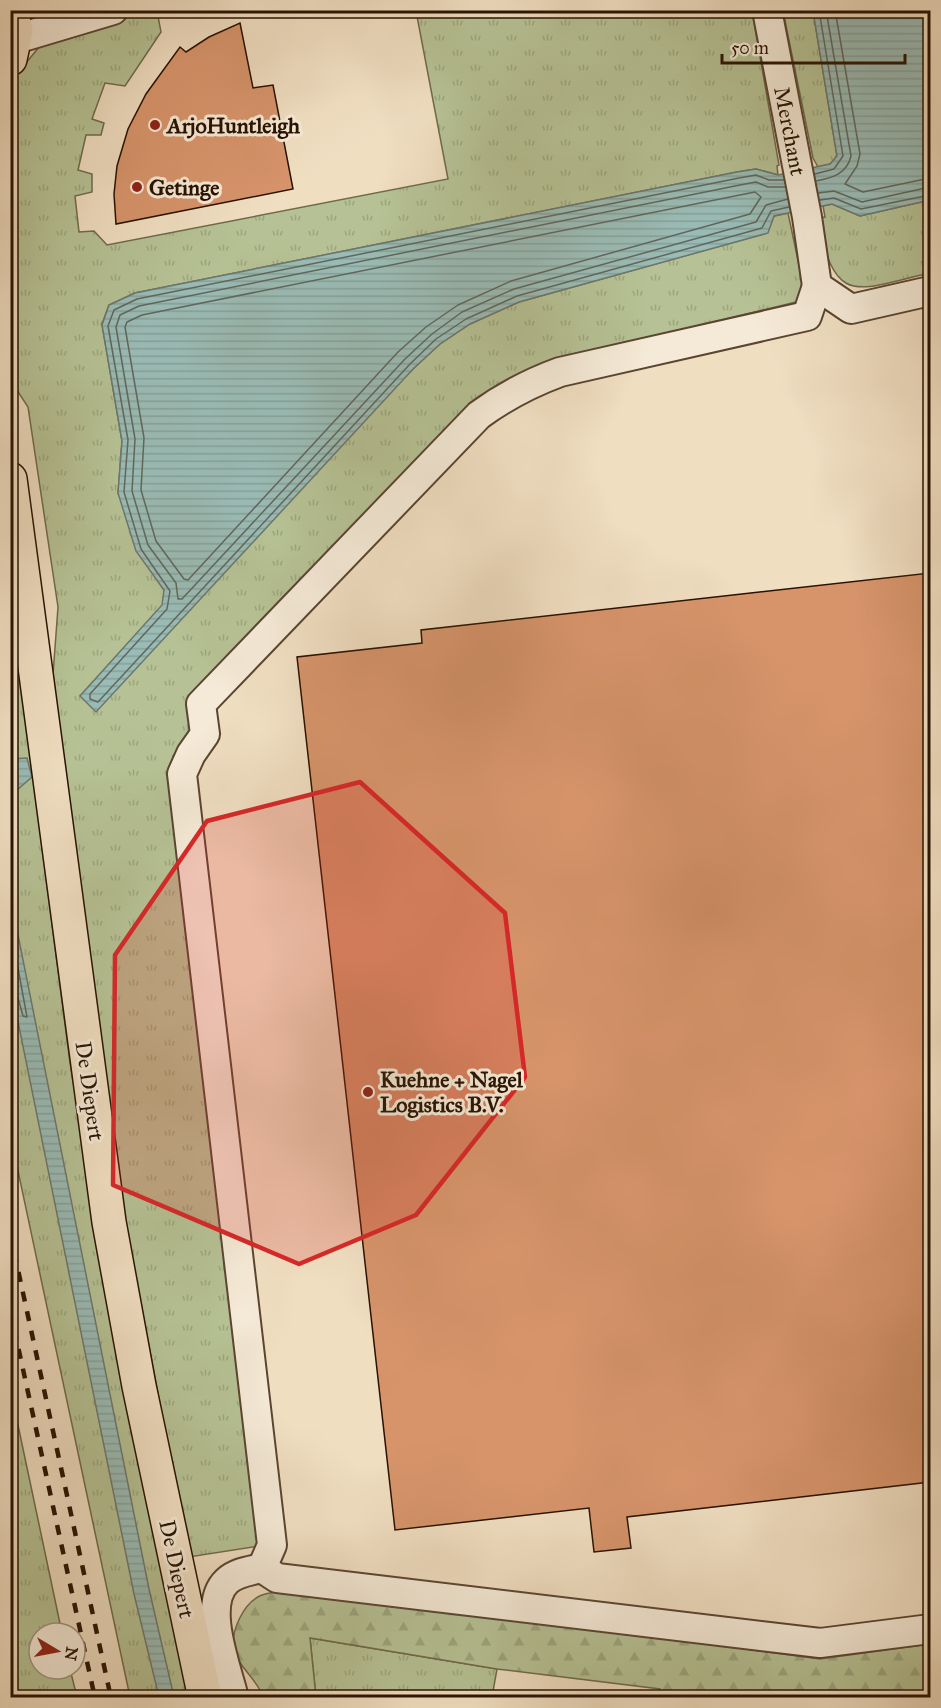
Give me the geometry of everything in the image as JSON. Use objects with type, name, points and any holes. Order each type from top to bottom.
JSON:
[{"type":"main road","name":"De Diepert","points":[[10,479],[109,1222],[139,1386],[205,1698]]},
{"type":"street","points":[[12,36],[113,10]]},
{"type":"street","name":"Merchant","points":[[767,10],[807,217],[817,285]]},
{"type":"street","points":[[262,1568],[272,1545],[182,774],[205,734],[201,704],[479,415],[499,400],[529,384],[560,372],[807,316],[817,285],[851,309],[930,291]]},
{"type":"street","points":[[234,1698],[216,1622],[216,1605],[226,1581],[237,1574],[262,1568],[278,1578],[820,1643],[930,1629]]},
{"type":"highlighted area","points":[[360,782],[505,913],[525,1077],[416,1215],[299,1264],[113,1185],[115,955],[207,821]]},
{"type":"green space","points":[[146,11],[157,11],[161,32],[125,86],[105,83],[92,119],[104,123],[101,135],[86,135],[78,170],[92,174],[92,192],[75,196],[79,232],[94,231],[107,245],[448,179],[416,11],[752,11],[779,165],[777,166],[778,175],[756,169],[737,172],[135,293],[109,305],[102,324],[122,441],[118,493],[156,578],[164,590],[163,605],[81,695],[414,368],[440,344],[470,324],[519,302],[767,233],[774,216],[788,213],[804,289],[796,302],[585,353],[483,398],[173,756],[170,772],[259,1546],[189,1557],[122,1204],[53,675],[58,607],[28,407],[11,381],[11,81],[40,46]]},
{"type":"green space","points":[[783,11],[813,11],[837,156],[831,164],[818,167],[813,158]]},
{"type":"green space","points":[[930,200],[930,273],[866,287],[852,286],[841,279],[832,267],[824,247],[817,218],[825,217],[823,206],[832,204],[860,216]]},
{"type":"green space","points":[[10,599],[70,1063],[97,1225],[191,1697],[130,1697],[11,1138]]},
{"type":"green space","points":[[11,1392],[59,1621],[27,1621],[27,1681],[73,1681],[77,1697],[11,1697]]},
{"type":"green space","points":[[299,1590],[820,1659],[930,1644],[930,1697],[659,1697],[660,1689],[497,1669],[310,1638],[316,1697],[263,1697],[236,1656],[233,1642],[236,1626],[249,1604],[262,1595]]},
{"type":"green space","points":[[310,1638],[497,1669],[492,1697],[316,1697]]},
{"type":"water","points":[[813,11],[930,11],[930,200],[860,216],[832,204],[774,216],[768,233],[519,302],[470,324],[440,344],[414,368],[96,712],[80,696],[162,605],[164,590],[136,551],[118,493],[122,441],[102,325],[109,305],[135,293],[737,172],[756,169],[778,175],[830,164],[837,156]]},
{"type":"water","points":[[27,758],[32,777],[11,795],[11,759]]},
{"type":"water","points":[[10,895],[149,1589],[174,1697],[159,1697],[134,1594],[11,987]]},
{"type":"building","points":[[240,23],[253,88],[273,85],[293,189],[116,224],[114,194],[117,166],[128,129],[146,94],[180,47],[186,52],[209,37]]},
{"type":"building","points":[[930,573],[930,1482],[627,1517],[631,1548],[594,1552],[589,1508],[395,1530],[297,657],[422,643],[421,630]]},
{"type":"railway","points":[[10,1233],[111,1698]]},
{"type":"railway","points":[[10,1310],[95,1698]]},
{"type":"place","name":"ArjoHuntleigh","points":[[155,125]]},
{"type":"place","name":"Getinge","points":[[137,187]]},
{"type":"place","name":"Kuehne + Nagel Logistics B.V.","points":[[368,1092]]}]
